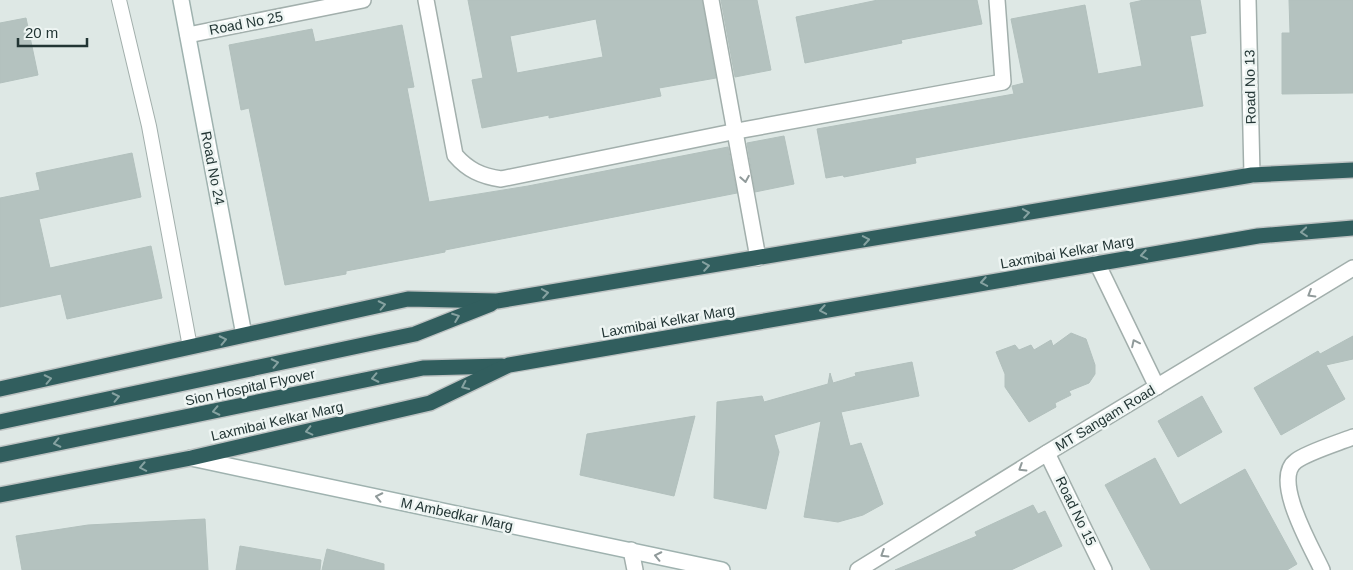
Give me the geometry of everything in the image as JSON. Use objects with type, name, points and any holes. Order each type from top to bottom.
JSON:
[{"type":"highway","points":[[0,389],[408,299],[497,301],[1252,175],[1353,170]]},
{"type":"highway","name":"Laxmibai Kelkar Marg","points":[[0,495],[191,458],[430,403],[509,365],[1258,236],[1353,228]]},
{"type":"highway","name":"Sion Hospital Flyover","points":[[0,422],[415,334],[497,301]]},
{"type":"highway","name":"Sion Hospital Flyover","points":[[0,455],[423,368],[509,365]]},
{"type":"street","name":"Road No 24","points":[[181,0],[244,336]]},
{"type":"street","name":"Road No 25","points":[[188,35],[362,0]]},
{"type":"street","points":[[426,0],[455,156],[465,167],[484,176],[501,179],[737,131],[1003,82],[997,0]]},
{"type":"street","points":[[711,0],[737,131],[758,258]]},
{"type":"street","name":"Road No 13","points":[[1248,0],[1252,175]]},
{"type":"street","points":[[1097,263],[1156,387]]},
{"type":"street","name":"MT Sangam Road","points":[[858,570],[1353,268]]},
{"type":"street","points":[[1322,570],[1288,494],[1287,476],[1295,461],[1353,437]]},
{"type":"street","name":"Road No 15","points":[[1047,453],[1104,570]]},
{"type":"street","name":"M Ambedkar Marg","points":[[191,458],[722,570]]},
{"type":"street","points":[[631,550],[635,570]]},
{"type":"lane","points":[[119,0],[149,126],[190,347]]},
{"type":"building","points":[[468,0],[702,0],[716,78],[659,88],[661,96],[549,118],[549,115],[482,128],[472,80],[483,78]],"holes":[[[596,19],[603,57],[517,73],[510,36]]]},
{"type":"building","points":[[721,0],[757,0],[771,70],[735,77]]},
{"type":"building","points":[[878,0],[977,0],[982,24],[901,40],[902,43],[805,63],[796,17]]},
{"type":"building","points":[[1144,0],[1200,0],[1206,33],[1190,36],[1203,106],[915,158],[916,163],[844,177],[843,175],[826,178],[817,129],[1014,94],[1012,86],[1024,83],[1011,19],[1085,5],[1098,74],[1142,66],[1130,3]]},
{"type":"building","points":[[1289,0],[1353,0],[1353,93],[1282,94],[1282,33],[1290,33]]},
{"type":"building","points":[[26,18],[38,75],[0,83],[0,23]]},
{"type":"building","points":[[402,25],[414,87],[407,88],[429,202],[528,186],[728,147],[737,193],[445,250],[445,252],[346,271],[346,274],[285,285],[249,108],[241,110],[229,45],[312,29],[315,42]]},
{"type":"building","points":[[784,136],[794,184],[755,192],[747,143]]},
{"type":"building","points":[[132,153],[141,197],[39,219],[50,268],[151,246],[162,298],[67,319],[61,294],[0,307],[0,198],[40,190],[36,173]]},
{"type":"building","points":[[1071,333],[1086,339],[1095,365],[1095,374],[1089,383],[1069,391],[1071,395],[1055,403],[1056,407],[1029,422],[1005,387],[1005,374],[996,352],[1015,345],[1019,350],[1031,345],[1034,350],[1051,340],[1053,346]]},
{"type":"building","points":[[1353,336],[1353,359],[1326,365],[1345,399],[1281,435],[1254,388],[1318,351],[1320,354]]},
{"type":"building","points":[[912,362],[919,396],[841,412],[850,446],[861,443],[883,504],[863,515],[838,522],[804,517],[821,421],[774,435],[779,452],[766,509],[714,498],[717,402],[762,396],[764,402],[828,384],[830,373],[833,383],[856,376],[855,373]]},
{"type":"building","points":[[1202,396],[1222,432],[1178,457],[1158,421]]},
{"type":"building","points":[[695,416],[674,496],[580,475],[587,434]]},
{"type":"building","points":[[1155,458],[1180,505],[1245,469],[1297,564],[1287,570],[1151,570],[1105,485]]},
{"type":"building","points":[[1033,505],[1038,514],[1045,511],[1062,546],[1011,570],[895,570],[977,536],[975,532]]},
{"type":"building","points":[[205,519],[208,570],[22,570],[16,536],[88,525]]},
{"type":"building","points":[[240,546],[321,560],[320,570],[236,570]]},
{"type":"building","points":[[327,549],[384,564],[384,570],[322,570]]}]
